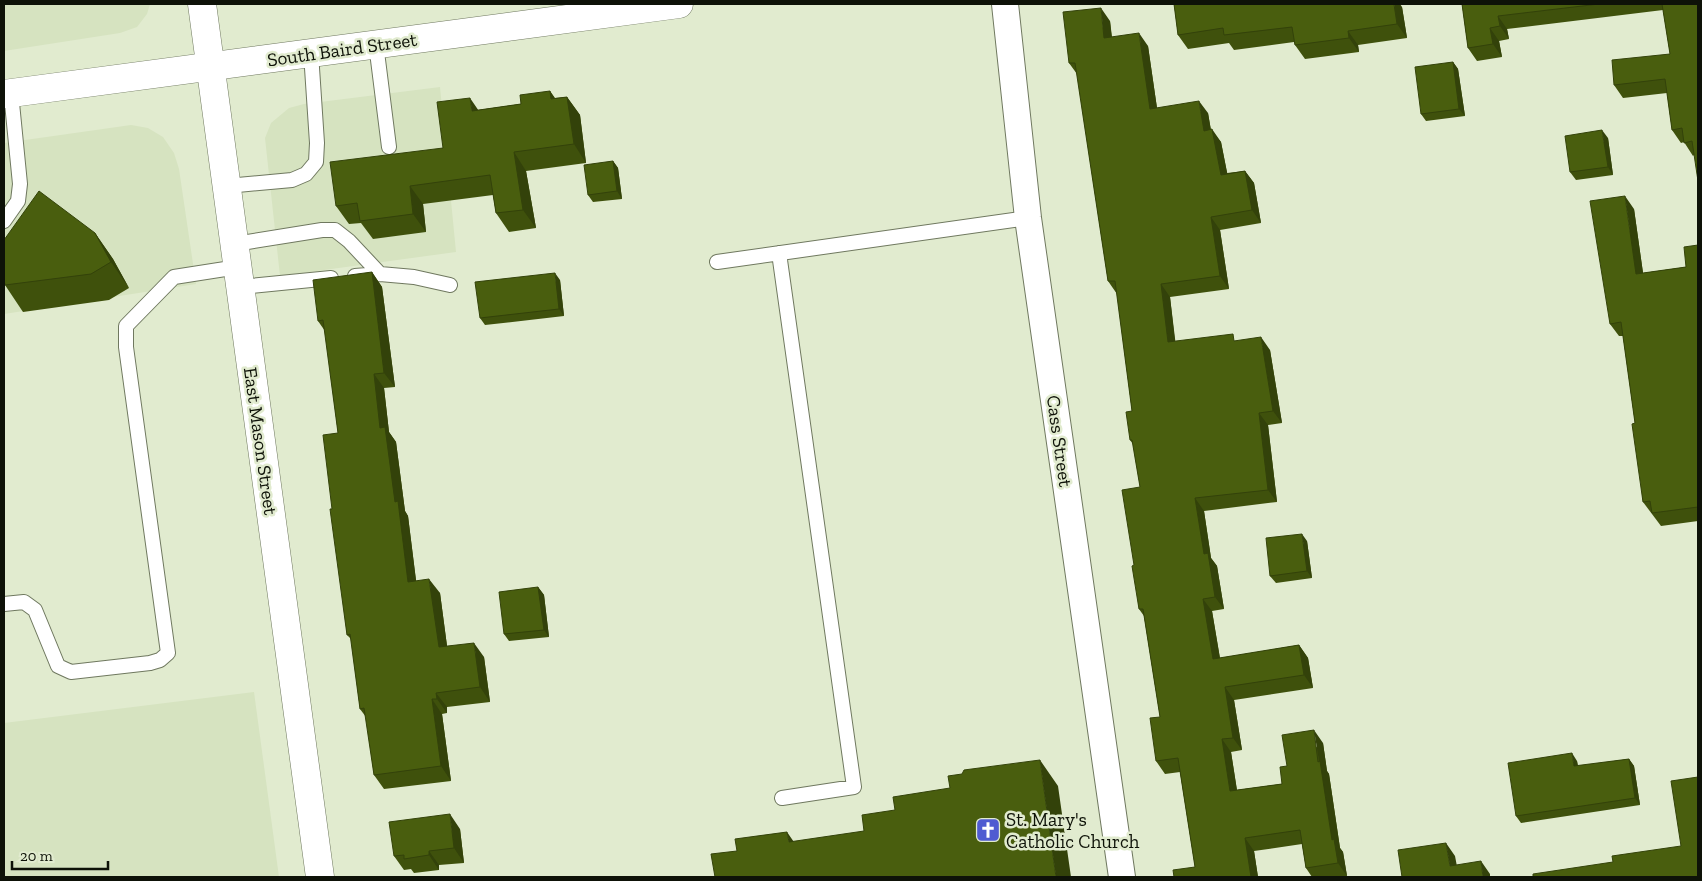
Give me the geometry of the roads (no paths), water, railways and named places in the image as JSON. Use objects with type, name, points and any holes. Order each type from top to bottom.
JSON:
[{"type":"main road","name":"East Mason Street","points":[[202,4],[320,877]]},
{"type":"main road","name":"South Baird Street","points":[[7,93],[680,4]]},
{"type":"street","name":"Cass Street","points":[[1005,4],[1028,218],[1122,877]]},
{"type":"lane","points":[[376,44],[389,147]]},
{"type":"lane","points":[[226,186],[292,180],[306,174],[316,162],[317,143],[312,53]]},
{"type":"lane","points":[[4,221],[18,201],[20,184],[7,93]]},
{"type":"lane","points":[[717,262],[1028,218]]},
{"type":"lane","points":[[4,604],[24,602],[35,610],[58,666],[71,672],[150,663],[160,660],[168,653],[126,347],[126,326],[174,277],[237,266],[322,230],[336,230],[349,240],[380,274]]},
{"type":"lane","points":[[778,253],[854,787],[782,798]]},
{"type":"lane","points":[[237,266],[414,277],[450,285]]},
{"type":"place","name":"St. Mary's Catholic Church","points":[[988,830]]}]
